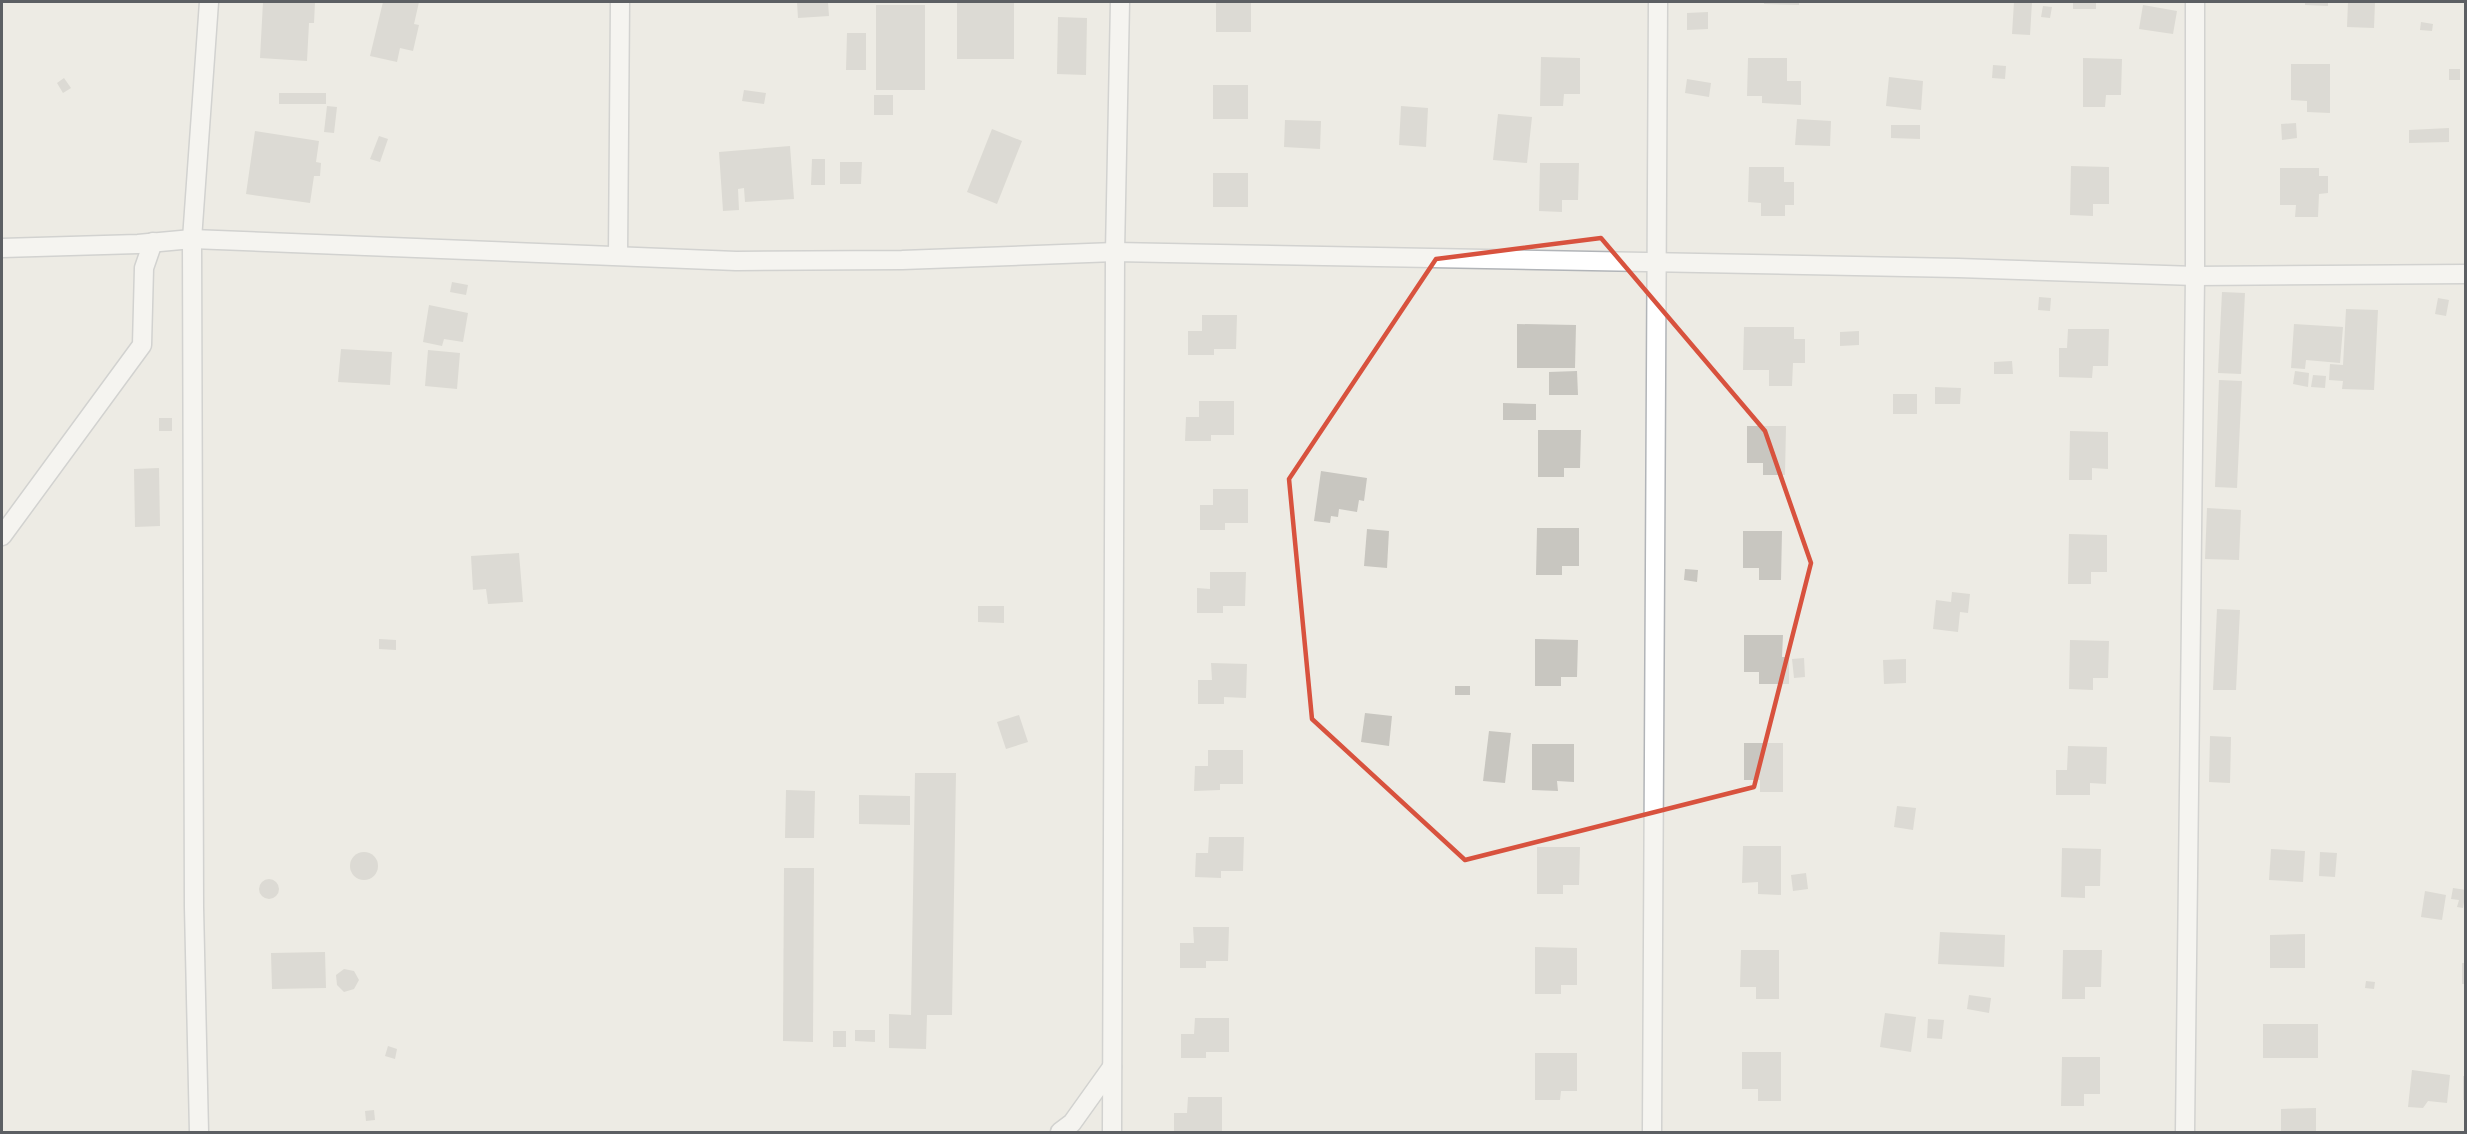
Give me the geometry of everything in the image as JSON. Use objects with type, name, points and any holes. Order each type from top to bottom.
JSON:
[{"type":"street","points":[[199,1132],[194,907],[192,239],[209,2]]},
{"type":"street","points":[[618,255],[620,2]]},
{"type":"street","points":[[1112,1132],[1115,252],[1120,2]]},
{"type":"street","points":[[1652,1132],[1658,2]]},
{"type":"street","points":[[2185,1132],[2195,276],[2195,2]]},
{"type":"street","points":[[2,248],[192,239],[410,247],[468,252],[618,255],[736,261],[832,261],[1115,252],[1947,268],[2195,276],[2466,274]]},
{"type":"street","points":[[2,536],[142,345],[144,268],[153,242]]},
{"type":"street","points":[[1060,1132],[1071,1123],[1112,1067]]},
{"type":"highlighted area","points":[[1601,238],[1765,431],[1811,563],[1754,787],[1465,860],[1312,719],[1289,479],[1436,259]]},
{"type":"building","points":[[263,2],[315,2],[314,23],[309,23],[307,61],[260,58]]},
{"type":"building","points":[[383,2],[419,2],[414,24],[419,25],[413,51],[400,48],[397,62],[370,56]]},
{"type":"building","points":[[797,2],[828,2],[829,16],[798,18]]},
{"type":"building","points":[[957,2],[1014,2],[1014,59],[957,59]]},
{"type":"building","points":[[1216,2],[1251,2],[1251,32],[1216,32]]},
{"type":"building","points":[[1764,2],[1799,2],[1799,5],[1764,4]]},
{"type":"building","points":[[2014,2],[2032,2],[2030,35],[2012,34]]},
{"type":"building","points":[[2073,2],[2096,2],[2096,9],[2073,9]]},
{"type":"building","points":[[2305,2],[2328,2],[2328,6],[2305,5]]},
{"type":"building","points":[[2348,2],[2375,2],[2374,28],[2347,27]]},
{"type":"building","points":[[876,5],[925,5],[925,90],[876,90]]},
{"type":"building","points":[[2143,5],[2177,11],[2173,34],[2139,29]]},
{"type":"building","points":[[2043,6],[2052,7],[2050,18],[2041,17]]},
{"type":"building","points":[[1708,12],[1708,29],[1687,30],[1687,13]]},
{"type":"building","points":[[1058,17],[1087,18],[1086,75],[1057,74]]},
{"type":"building","points":[[2421,22],[2433,24],[2432,31],[2420,30]]},
{"type":"building","points":[[847,33],[866,33],[866,70],[846,70]]},
{"type":"building","points":[[1541,57],[1580,58],[1580,94],[1564,94],[1563,106],[1540,106]]},
{"type":"building","points":[[1748,58],[1787,58],[1787,81],[1801,81],[1801,105],[1762,103],[1762,96],[1747,96]]},
{"type":"building","points":[[2083,58],[2122,59],[2121,95],[2106,95],[2105,107],[2083,107]]},
{"type":"building","points":[[2291,64],[2330,64],[2330,113],[2307,112],[2307,101],[2291,100]]},
{"type":"building","points":[[1993,65],[2006,66],[2005,79],[1992,78]]},
{"type":"building","points":[[2449,69],[2460,69],[2460,80],[2449,80]]},
{"type":"building","points":[[1889,77],[1923,81],[1921,110],[1886,106]]},
{"type":"building","points":[[64,78],[71,88],[63,93],[57,83]]},
{"type":"building","points":[[1687,79],[1711,83],[1709,97],[1685,93]]},
{"type":"building","points":[[1213,85],[1248,85],[1248,119],[1213,119]]},
{"type":"building","points":[[744,90],[766,93],[764,104],[742,101]]},
{"type":"building","points":[[279,93],[326,93],[326,104],[279,104]]},
{"type":"building","points":[[874,95],[893,95],[893,115],[874,115]]},
{"type":"building","points":[[327,106],[337,107],[334,133],[324,132]]},
{"type":"building","points":[[1401,106],[1428,108],[1426,147],[1399,145]]},
{"type":"building","points":[[1498,114],[1532,117],[1527,163],[1493,160]]},
{"type":"building","points":[[1797,119],[1831,121],[1830,146],[1795,145]]},
{"type":"building","points":[[1285,120],[1321,121],[1320,149],[1284,147]]},
{"type":"building","points":[[2296,123],[2297,138],[2282,140],[2281,124]]},
{"type":"building","points":[[1891,125],[1920,125],[1920,139],[1891,138]]},
{"type":"building","points":[[2449,128],[2449,142],[2409,143],[2409,130]]},
{"type":"building","points":[[992,129],[1022,141],[997,204],[967,192]]},
{"type":"building","points":[[255,131],[319,141],[316,162],[321,163],[320,176],[314,176],[310,203],[246,194]]},
{"type":"building","points":[[379,136],[388,139],[380,162],[370,159]]},
{"type":"building","points":[[790,146],[794,199],[745,202],[744,188],[738,189],[739,210],[723,211],[719,152]]},
{"type":"building","points":[[812,159],[825,159],[825,185],[811,185]]},
{"type":"building","points":[[840,162],[862,162],[861,184],[840,184]]},
{"type":"building","points":[[1540,163],[1579,163],[1578,200],[1562,200],[1562,212],[1539,211]]},
{"type":"building","points":[[2071,166],[2109,167],[2109,204],[2093,204],[2093,216],[2070,215]]},
{"type":"building","points":[[1749,167],[1784,167],[1784,182],[1794,182],[1794,205],[1785,205],[1785,216],[1761,216],[1761,203],[1748,202]]},
{"type":"building","points":[[2280,168],[2319,168],[2319,176],[2328,176],[2328,193],[2319,194],[2318,217],[2295,217],[2296,205],[2280,205]]},
{"type":"building","points":[[1213,173],[1248,173],[1248,207],[1213,207]]},
{"type":"building","points":[[452,282],[468,285],[466,295],[450,292]]},
{"type":"building","points":[[2222,292],[2245,293],[2241,374],[2218,373]]},
{"type":"building","points":[[2039,297],[2051,298],[2050,311],[2038,310]]},
{"type":"building","points":[[2438,298],[2449,300],[2446,316],[2435,314]]},
{"type":"building","points":[[429,305],[468,313],[463,342],[444,339],[442,346],[423,342]]},
{"type":"building","points":[[2346,309],[2378,310],[2374,390],[2342,389],[2343,381],[2329,380],[2330,364],[2343,365]]},
{"type":"building","points":[[1202,315],[1237,315],[1236,349],[1214,349],[1214,355],[1188,355],[1188,331],[1202,331]]},
{"type":"building","points":[[1517,324],[1576,325],[1575,368],[1517,368]]},
{"type":"building","points":[[2294,324],[2343,327],[2340,363],[2306,360],[2305,369],[2291,368]]},
{"type":"building","points":[[1744,327],[1794,327],[1794,339],[1805,339],[1805,363],[1793,363],[1792,386],[1769,386],[1769,370],[1743,370]]},
{"type":"building","points":[[2068,329],[2109,329],[2108,366],[2093,366],[2092,378],[2059,377],[2059,348],[2067,348]]},
{"type":"building","points":[[1859,331],[1859,345],[1840,346],[1840,332]]},
{"type":"building","points":[[341,349],[392,352],[390,385],[338,382]]},
{"type":"building","points":[[428,350],[460,353],[457,389],[425,386]]},
{"type":"building","points":[[2012,361],[2013,374],[1994,374],[1994,362]]},
{"type":"building","points":[[1577,371],[1578,395],[1549,395],[1549,372]]},
{"type":"building","points":[[2295,371],[2309,373],[2308,387],[2293,384]]},
{"type":"building","points":[[2313,375],[2326,376],[2325,388],[2311,387]]},
{"type":"building","points":[[2219,380],[2242,381],[2237,488],[2215,487]]},
{"type":"building","points":[[1935,387],[1961,388],[1960,404],[1935,404]]},
{"type":"building","points":[[1893,394],[1917,394],[1917,414],[1893,414]]},
{"type":"building","points":[[1199,401],[1234,401],[1234,435],[1211,435],[1211,441],[1185,441],[1186,417],[1199,417]]},
{"type":"building","points":[[1503,403],[1536,404],[1536,420],[1503,420]]},
{"type":"building","points":[[159,418],[172,418],[172,431],[159,431]]},
{"type":"building","points":[[1747,426],[1786,426],[1785,475],[1763,475],[1763,463],[1747,463]]},
{"type":"building","points":[[1538,430],[1581,430],[1580,468],[1564,468],[1564,477],[1538,477]]},
{"type":"building","points":[[2070,431],[2108,432],[2108,469],[2092,468],[2092,480],[2069,480]]},
{"type":"building","points":[[159,468],[160,526],[135,527],[134,469]]},
{"type":"building","points":[[1321,471],[1367,478],[1364,501],[1359,500],[1357,512],[1339,509],[1338,517],[1331,516],[1330,523],[1314,521]]},
{"type":"building","points":[[1213,489],[1248,489],[1248,523],[1225,523],[1225,530],[1200,530],[1200,505],[1213,505]]},
{"type":"building","points":[[2207,508],[2241,510],[2239,560],[2205,559]]},
{"type":"building","points":[[1537,528],[1579,528],[1579,566],[1562,566],[1562,575],[1536,575]]},
{"type":"building","points":[[1367,529],[1389,531],[1387,568],[1364,566]]},
{"type":"building","points":[[1743,531],[1782,531],[1781,580],[1759,580],[1759,568],[1743,568]]},
{"type":"building","points":[[2069,534],[2107,535],[2107,572],[2091,572],[2091,584],[2068,584]]},
{"type":"building","points":[[519,553],[523,602],[488,604],[486,589],[473,590],[471,556]]},
{"type":"building","points":[[1685,569],[1698,570],[1697,582],[1684,580]]},
{"type":"building","points":[[1210,572],[1246,572],[1245,606],[1223,606],[1223,613],[1197,613],[1197,588],[1210,589]]},
{"type":"building","points":[[1952,592],[1970,594],[1968,613],[1960,612],[1958,632],[1933,629],[1936,600],[1951,602]]},
{"type":"building","points":[[978,606],[1004,606],[1004,623],[978,622]]},
{"type":"building","points":[[2217,609],[2240,610],[2236,690],[2213,690]]},
{"type":"building","points":[[1744,635],[1783,635],[1782,657],[1789,657],[1789,684],[1759,684],[1759,672],[1744,672]]},
{"type":"building","points":[[379,639],[396,640],[396,650],[379,649]]},
{"type":"building","points":[[1535,639],[1578,640],[1577,677],[1561,677],[1561,686],[1535,686]]},
{"type":"building","points":[[2070,640],[2109,641],[2108,678],[2093,678],[2093,690],[2069,689]]},
{"type":"building","points":[[1804,658],[1805,677],[1794,678],[1792,659]]},
{"type":"building","points":[[1906,659],[1906,683],[1884,684],[1883,660]]},
{"type":"building","points":[[1211,663],[1247,664],[1246,698],[1224,697],[1224,704],[1198,704],[1198,680],[1212,680]]},
{"type":"building","points":[[1455,686],[1470,686],[1470,695],[1455,695]]},
{"type":"building","points":[[1365,713],[1392,716],[1389,746],[1361,742]]},
{"type":"building","points":[[1019,715],[1028,742],[1006,749],[997,722]]},
{"type":"building","points":[[1489,731],[1511,733],[1505,783],[1483,781]]},
{"type":"building","points":[[2210,736],[2231,737],[2230,783],[2209,782]]},
{"type":"building","points":[[1744,743],[1783,743],[1783,792],[1760,792],[1760,780],[1744,780]]},
{"type":"building","points":[[1532,744],[1574,744],[1574,782],[1557,781],[1558,791],[1532,790]]},
{"type":"building","points":[[2068,746],[2107,747],[2106,784],[2090,783],[2090,795],[2056,795],[2056,770],[2067,770]]},
{"type":"building","points":[[1208,750],[1243,750],[1243,784],[1220,784],[1220,790],[1194,791],[1195,766],[1208,766]]},
{"type":"building","points":[[915,773],[956,773],[952,1015],[927,1015],[926,1049],[889,1048],[889,1014],[911,1015]]},
{"type":"building","points":[[786,790],[815,791],[814,838],[785,838]]},
{"type":"building","points":[[859,795],[910,796],[910,825],[859,824]]},
{"type":"building","points":[[1897,806],[1916,808],[1913,830],[1894,827]]},
{"type":"building","points":[[1209,837],[1244,837],[1243,871],[1221,871],[1221,878],[1195,877],[1196,853],[1208,853]]},
{"type":"building","points":[[1743,846],[1781,846],[1781,895],[1758,894],[1758,882],[1742,883]]},
{"type":"building","points":[[1537,847],[1580,847],[1579,885],[1563,885],[1563,894],[1537,894]]},
{"type":"building","points":[[2062,848],[2101,849],[2100,886],[2085,886],[2085,898],[2061,897]]},
{"type":"building","points":[[2271,849],[2305,851],[2303,882],[2269,880]]},
{"type":"building","points":[[364,852],[374,856],[378,866],[374,876],[364,880],[354,876],[350,866],[354,856]]},
{"type":"building","points":[[2320,852],[2337,853],[2335,877],[2319,876]]},
{"type":"building","points":[[784,868],[814,868],[813,1042],[783,1041]]},
{"type":"building","points":[[1806,873],[1808,889],[1793,891],[1791,875]]},
{"type":"building","points":[[265,879],[273,879],[279,885],[279,893],[273,899],[265,899],[259,893],[259,885]]},
{"type":"building","points":[[2453,888],[2466,890],[2463,908],[2457,907],[2459,900],[2451,899]]},
{"type":"building","points":[[2425,891],[2446,895],[2442,920],[2421,917]]},
{"type":"building","points":[[1193,927],[1229,927],[1228,961],[1206,961],[1206,968],[1180,968],[1180,943],[1194,943]]},
{"type":"building","points":[[1940,932],[2005,935],[2004,967],[1938,964]]},
{"type":"building","points":[[2305,934],[2305,968],[2270,968],[2270,935]]},
{"type":"building","points":[[1535,947],[1577,948],[1577,985],[1561,985],[1561,994],[1535,994]]},
{"type":"building","points":[[1741,950],[1779,950],[1779,999],[1756,999],[1756,987],[1740,987]]},
{"type":"building","points":[[2063,950],[2102,950],[2101,987],[2085,987],[2085,999],[2062,999]]},
{"type":"building","points":[[325,952],[326,988],[272,989],[271,953]]},
{"type":"building","points":[[2462,963],[2466,963],[2466,984],[2462,984]]},
{"type":"building","points":[[344,969],[354,971],[359,980],[354,989],[344,992],[337,985],[336,975]]},
{"type":"building","points":[[2366,981],[2375,982],[2374,989],[2365,988]]},
{"type":"building","points":[[1969,995],[1991,998],[1989,1013],[1967,1009]]},
{"type":"building","points":[[1885,1013],[1916,1017],[1911,1052],[1880,1047]]},
{"type":"building","points":[[1195,1018],[1229,1018],[1229,1052],[1206,1052],[1206,1058],[1181,1058],[1181,1034],[1194,1034]]},
{"type":"building","points":[[1928,1019],[1944,1020],[1942,1039],[1927,1038]]},
{"type":"building","points":[[2263,1024],[2318,1024],[2318,1058],[2263,1058]]},
{"type":"building","points":[[855,1030],[875,1030],[875,1042],[855,1041]]},
{"type":"building","points":[[833,1031],[846,1031],[846,1047],[833,1047]]},
{"type":"building","points":[[388,1046],[397,1049],[395,1059],[385,1056]]},
{"type":"building","points":[[1742,1052],[1781,1052],[1781,1101],[1758,1101],[1758,1089],[1742,1089]]},
{"type":"building","points":[[1535,1053],[1577,1053],[1577,1091],[1561,1091],[1560,1100],[1535,1100]]},
{"type":"building","points":[[2062,1057],[2100,1057],[2100,1094],[2084,1094],[2084,1106],[2061,1106]]},
{"type":"building","points":[[2412,1070],[2450,1075],[2447,1103],[2428,1101],[2423,1108],[2408,1107]]},
{"type":"building","points":[[2463,1076],[2466,1076],[2466,1100],[2463,1100]]},
{"type":"building","points":[[1188,1097],[1222,1097],[1222,1131],[1174,1132],[1174,1113],[1187,1113]]},
{"type":"building","points":[[2316,1108],[2316,1132],[2281,1132],[2281,1109]]},
{"type":"building","points":[[374,1110],[375,1120],[366,1121],[365,1111]]}]
